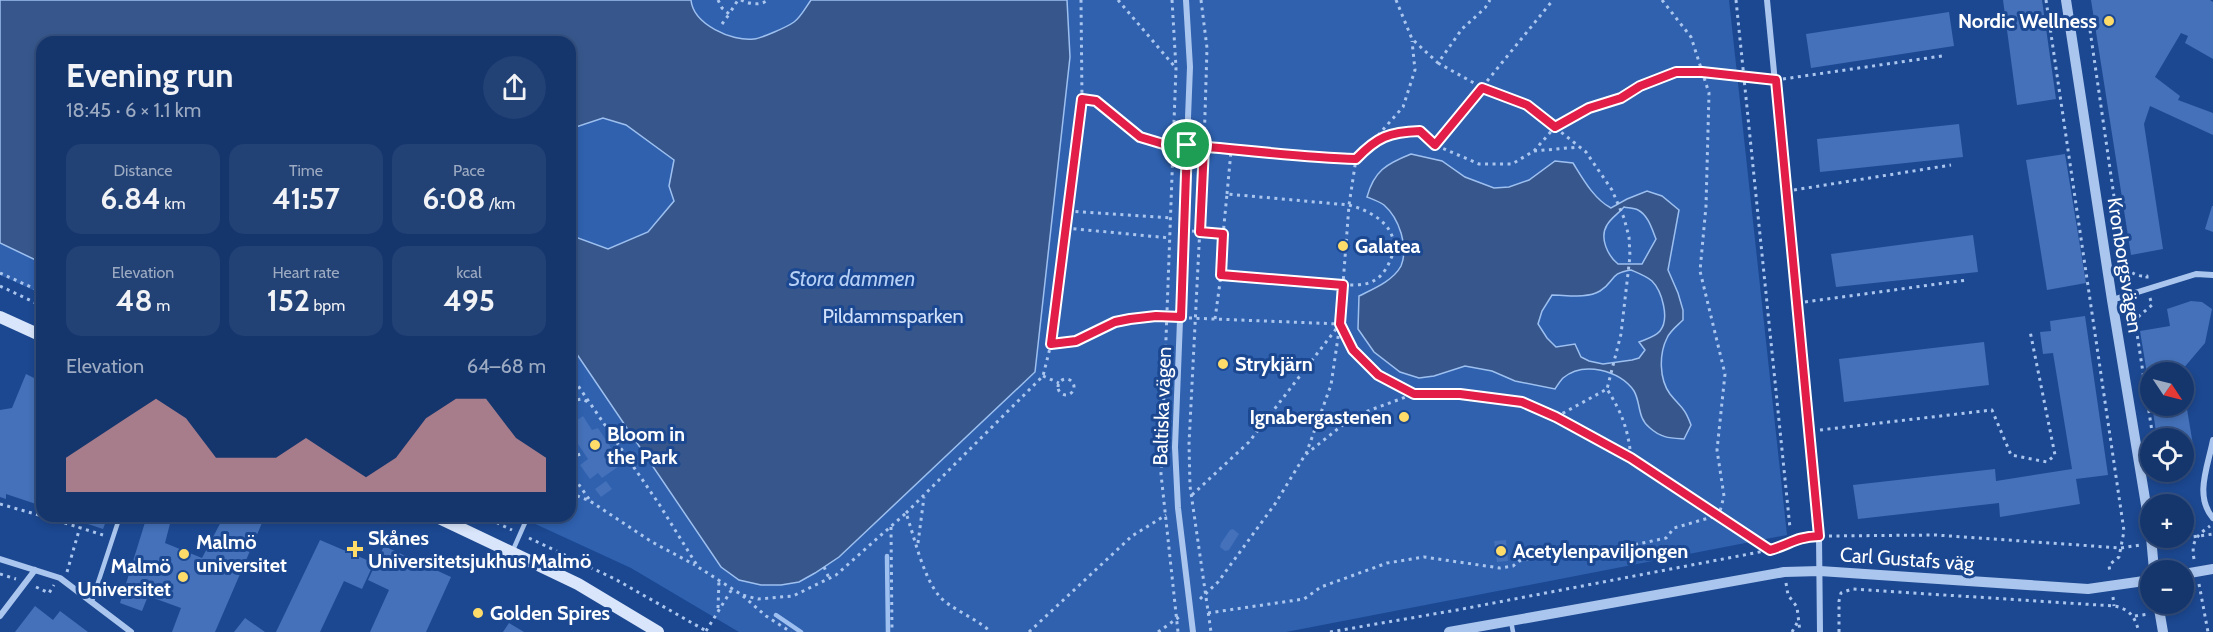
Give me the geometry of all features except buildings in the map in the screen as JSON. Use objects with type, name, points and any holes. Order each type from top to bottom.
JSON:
[{"type":"main road","points":[[0,317],[36,333]]},
{"type":"main road","points":[[447,522],[578,584],[658,632]]},
{"type":"street","name":"Baltiska vägen","points":[[1186,0],[1190,68],[1175,447],[1178,508],[1193,632]]},
{"type":"street","points":[[1767,0],[1819,536],[1820,632]]},
{"type":"street","name":"Kronborgsvägen","points":[[2066,0],[2145,494]]},
{"type":"street","points":[[2112,300],[2196,274],[2213,275]]},
{"type":"street","points":[[2213,440],[2202,493],[2205,509],[2213,518]]},
{"type":"street","points":[[0,559],[60,578],[131,632]]},
{"type":"street","points":[[2194,572],[2213,569]]},
{"type":"street","points":[[0,616],[35,570]]},
{"type":"street","name":"Carl Gustafs väg","points":[[1455,631],[1512,626],[1784,572],[1820,571],[2088,589],[2140,582]]},
{"type":"street","points":[[2160,614],[2163,632]]},
{"type":"lane","points":[[92,602],[118,522]]},
{"type":"lane","points":[[512,553],[525,522]]},
{"type":"path","points":[[718,0],[729,14]]},
{"type":"path","points":[[722,24],[739,0],[750,4],[768,0]]},
{"type":"path","points":[[742,595],[758,599],[793,596],[836,575],[925,495],[1043,376],[1051,344],[1082,99],[1081,0]]},
{"type":"path","points":[[1118,0],[1176,68]]},
{"type":"path","points":[[1201,0],[1207,48],[1189,444],[1192,495],[1211,632]]},
{"type":"path","points":[[1158,632],[1190,609],[1218,582],[1270,511],[1305,455],[1331,385],[1340,324],[1349,206],[1356,159],[1402,107],[1415,70],[1412,39],[1396,0]]},
{"type":"path","points":[[1438,63],[1462,29],[1485,8],[1490,0]]},
{"type":"path","points":[[1435,145],[1552,0]]},
{"type":"path","points":[[1662,0],[1691,37],[1708,93],[1706,206],[1700,271],[1725,374],[1717,450],[1724,496],[1719,515]]},
{"type":"path","points":[[1736,0],[1790,528]]},
{"type":"path","points":[[2046,0],[2124,531],[2119,557],[2109,565],[2114,606]]},
{"type":"path","points":[[2089,23],[2124,259],[2132,274],[2146,276]]},
{"type":"path","points":[[1412,39],[1438,63],[1482,88],[1527,105],[1586,152],[1612,190],[1624,218],[1629,237],[1630,256],[1617,351],[1607,389],[1621,412],[1628,432],[1631,458]]},
{"type":"path","points":[[1372,142],[1398,132],[1420,131],[1435,145],[1479,164],[1512,164],[1534,151],[1555,127],[1589,108],[1621,98],[1640,86],[1676,72],[1702,72],[1776,80],[1942,56]]},
{"type":"path","points":[[1082,99],[1096,101],[1140,137],[1170,146],[1187,145],[1356,159]]},
{"type":"path","points":[[1534,151],[1579,147]]},
{"type":"path","points":[[1215,319],[1221,275],[1231,150]]},
{"type":"path","points":[[1786,191],[1951,165]]},
{"type":"path","points":[[1221,275],[1361,285],[1376,280],[1386,269],[1392,258],[1394,242],[1391,230],[1378,216],[1364,209],[1227,194]]},
{"type":"path","points":[[1068,211],[1171,219]]},
{"type":"path","points":[[1066,228],[1170,238]]},
{"type":"path","points":[[1184,230],[1223,234]]},
{"type":"path","points":[[0,273],[36,289]]},
{"type":"path","points":[[1797,303],[1967,280]]},
{"type":"path","points":[[0,286],[36,303]]},
{"type":"path","points":[[2151,428],[2136,327],[2138,316],[2152,305]]},
{"type":"path","points":[[1051,344],[1076,341],[1115,322],[1156,316],[1181,317]]},
{"type":"path","points":[[1200,318],[1340,324]]},
{"type":"path","points":[[1029,632],[1132,536],[1178,508],[1249,442],[1340,324]]},
{"type":"path","points":[[1340,324],[1353,350],[1378,375],[1414,394]]},
{"type":"path","points":[[1809,431],[1992,410],[2012,455],[2047,462],[2055,454],[2030,331]]},
{"type":"path","points":[[1043,376],[1059,383]]},
{"type":"path","points":[[1063,379],[1068,379],[1072,383],[1072,390],[1066,394],[1061,393],[1058,389],[1059,383],[1063,379]]},
{"type":"path","points":[[576,383],[659,504],[698,567]]},
{"type":"path","points":[[1556,417],[1607,389]]},
{"type":"path","points":[[1305,455],[1354,416],[1414,394],[1460,394],[1522,402],[1556,417],[1631,458],[1770,550]]},
{"type":"path","points":[[576,400],[582,399],[590,403]]},
{"type":"path","points":[[576,455],[580,454]]},
{"type":"path","points":[[576,481],[590,501]]},
{"type":"path","points":[[576,495],[590,501],[652,542],[719,580],[791,632]]},
{"type":"path","points":[[918,547],[925,495]]},
{"type":"path","points":[[0,504],[36,514]]},
{"type":"path","points":[[906,513],[929,580],[941,598],[981,622],[991,632]]},
{"type":"path","points":[[1208,613],[1304,599],[1322,587],[1387,563],[1424,557],[1500,568],[1513,566],[1519,561],[1584,548],[1596,553],[1666,538],[1674,528],[1719,515]]},
{"type":"path","points":[[60,522],[95,534],[113,537]]},
{"type":"path","points":[[495,522],[615,579],[707,631],[732,589]]},
{"type":"path","points":[[2196,537],[2213,525]]},
{"type":"path","points":[[891,527],[892,632]]},
{"type":"path","points":[[2196,537],[2213,534]]},
{"type":"path","points":[[1329,632],[1468,608],[1770,550],[1782,547],[1796,538],[1936,535],[2121,548],[2140,542]]},
{"type":"path","points":[[824,567],[829,578]]},
{"type":"path","points":[[718,610],[719,580]]},
{"type":"path","points":[[1839,632],[1839,601],[1842,593],[1851,589],[2114,606],[2123,608],[2134,616],[2139,632]]},
{"type":"path","points":[[1792,632],[1798,621],[1800,632]]},
{"type":"path","points":[[2207,630],[2213,631]]},
{"type":"green space","name":"Pildammsparken","points":[[0,0],[1729,0],[1787,535],[1286,632],[739,632],[631,568],[531,522],[576,522],[576,36],[36,36],[36,291],[0,275]]},
{"type":"water","name":"Stora dammen","points":[[0,0],[691,0],[693,9],[699,17],[715,30],[735,38],[754,39],[794,22],[811,0],[1067,0],[1070,57],[1035,372],[839,557],[799,582],[761,585],[739,580],[721,567],[576,353],[576,237],[608,249],[648,232],[674,201],[669,186],[674,160],[626,125],[603,118],[576,127],[576,36],[36,36],[36,260],[0,243]]},
{"type":"water","points":[[1411,154],[1442,161],[1465,177],[1494,188],[1509,187],[1529,180],[1555,161],[1573,163],[1594,194],[1611,208],[1647,191],[1662,196],[1679,210],[1668,270],[1678,293],[1683,310],[1683,320],[1664,344],[1661,366],[1666,388],[1684,411],[1691,425],[1684,439],[1662,436],[1650,428],[1643,420],[1634,391],[1620,378],[1601,370],[1581,370],[1571,373],[1563,378],[1555,389],[1515,381],[1492,371],[1465,366],[1434,376],[1419,378],[1400,372],[1374,352],[1358,329],[1359,296],[1393,276],[1401,266],[1404,250],[1401,233],[1394,217],[1384,205],[1367,197],[1377,175],[1388,165]],"holes":[[[1624,207],[1641,212],[1656,239],[1642,264],[1618,264],[1611,256],[1604,241],[1607,225]],[[1631,270],[1652,281],[1664,305],[1663,326],[1653,336],[1639,342],[1645,350],[1639,358],[1603,364],[1589,361],[1581,357],[1575,344],[1556,347],[1547,338],[1538,324],[1542,311],[1552,295],[1583,296],[1595,293],[1605,288],[1619,273]]]},
{"type":"waterway","points":[[887,556],[888,632]]},
{"type":"waterway","points":[[776,615],[801,632]]},
{"type":"place","name":"Nordic Wellness","points":[[2109,21]]},
{"type":"place","name":"Galatea","points":[[1343,246]]},
{"type":"place","name":"Strykjärn","points":[[1223,364]]},
{"type":"place","name":"Ignabergastenen","points":[[1404,417]]},
{"type":"place","name":"Bloom in the Park","points":[[595,445]]},
{"type":"place","name":"Skånes Universitetsjukhus Malmö","points":[[355,549]]},
{"type":"place","name":"Acetylenpaviljongen","points":[[1501,551]]},
{"type":"place","name":"Malmö universitet","points":[[184,554]]},
{"type":"place","name":"Malmö Universitet","points":[[183,577]]},
{"type":"place","name":"Golden Spires","points":[[478,613]]},
{"type":"route","points":[[1187,145],[1181,317],[1156,316],[1115,322],[1076,341],[1051,344],[1082,99],[1096,101],[1140,137],[1170,146],[1187,145],[1204,147],[1200,232],[1223,234],[1221,275],[1343,285],[1340,324],[1353,350],[1378,375],[1414,394],[1460,394],[1522,402],[1556,417],[1631,458],[1770,550],[1782,547],[1796,538],[1819,536],[1776,80],[1729,74],[1676,72],[1640,86],[1621,98],[1589,108],[1555,127],[1527,105],[1482,88],[1435,145],[1420,131],[1398,132],[1372,142],[1356,159],[1310,157],[1187,145]]}]
